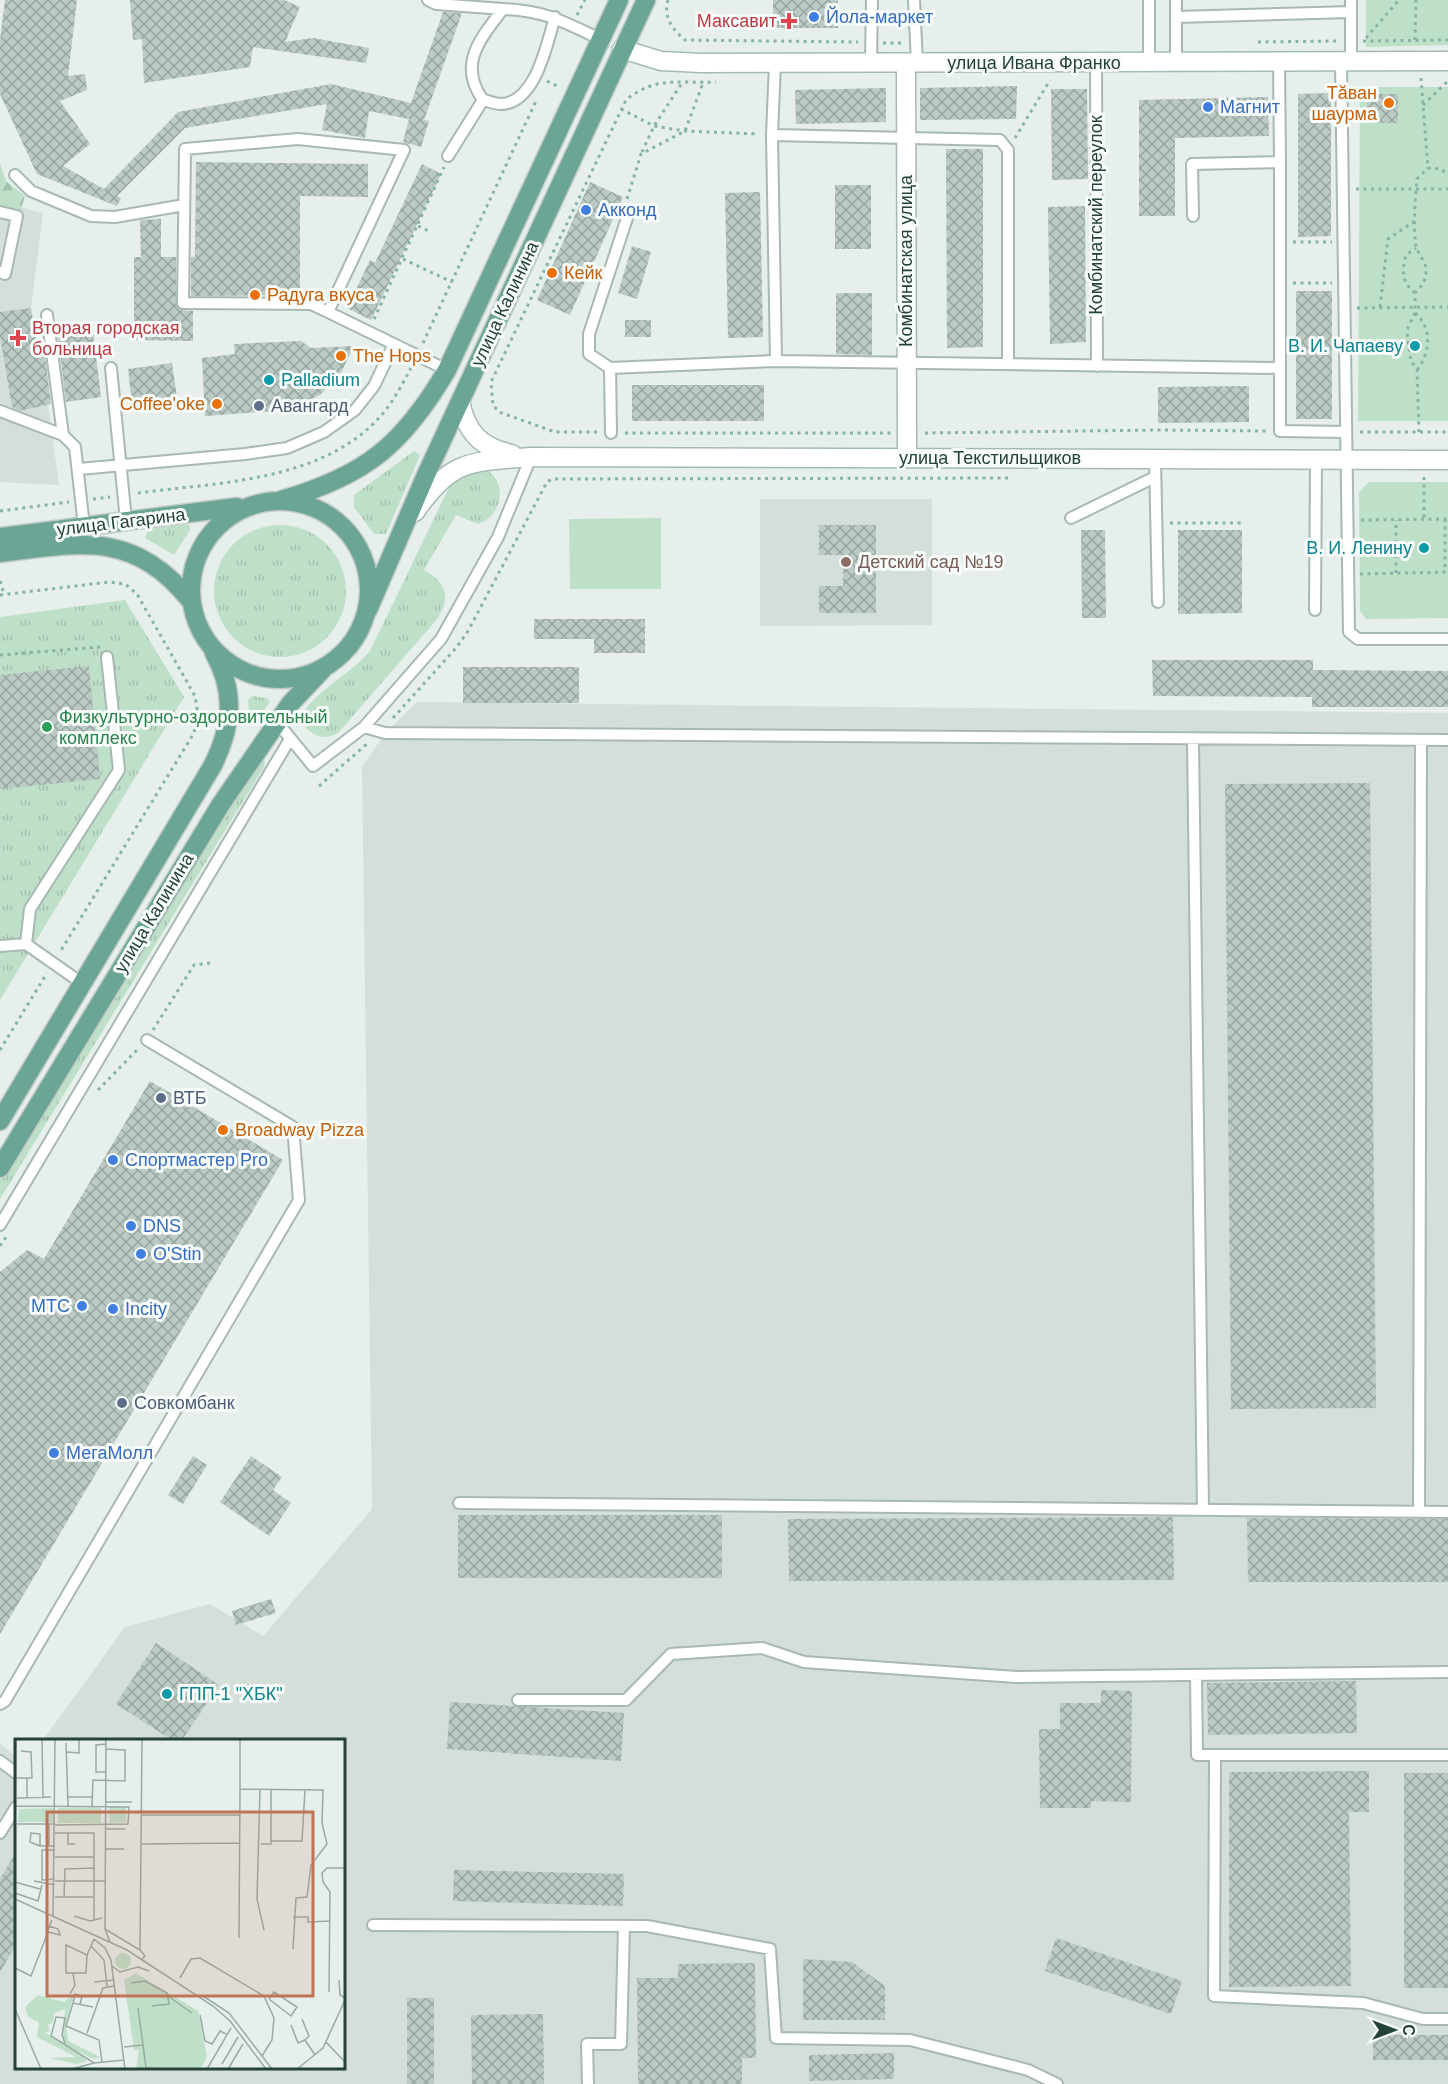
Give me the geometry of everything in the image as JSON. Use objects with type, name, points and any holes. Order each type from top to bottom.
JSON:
[{"type":"main road","name":"улица Калинина","points":[[281,500],[341,479],[382,453],[404,433],[427,404],[447,370],[619,0]]},
{"type":"main road","name":"улица Калинина","points":[[368,610],[460,401],[646,0]]},
{"type":"main road","points":[[600,39],[622,49]]},
{"type":"main road","points":[[281,500],[304,504],[343,526],[365,561],[369,583],[368,610],[350,647],[323,669],[307,676],[269,680],[250,675],[230,664],[211,646],[197,624],[190,600],[192,573],[198,554],[209,534],[224,518],[242,506],[281,500]]},
{"type":"main road","name":"улица Гагарина","points":[[0,537],[242,506]]},
{"type":"main road","name":"улица Гагарина","points":[[0,553],[92,545],[119,549],[156,565],[173,579],[190,600]]},
{"type":"main road","name":"улица Калинина","points":[[0,1121],[213,765],[227,737],[230,709],[228,689],[222,668],[211,646]]},
{"type":"main road","name":"улица Калинина","points":[[0,1168],[221,804],[277,722],[323,669]]},
{"type":"street","name":"улица Ивана Франко","points":[[622,49],[642,57],[682,63],[1448,61]]},
{"type":"street","name":"Комбинатская улица","points":[[907,458],[906,139],[911,63]]},
{"type":"street","name":"улица Текстильщиков","points":[[460,401],[469,429],[486,446],[511,454],[531,457]]},
{"type":"street","name":"улица Текстильщиков","points":[[402,532],[429,492],[457,468],[474,462],[531,457],[907,458],[1155,468],[1316,459],[1448,460]]},
{"type":"lane","points":[[428,0],[436,4],[531,10],[555,17],[600,39]]},
{"type":"lane","points":[[871,63],[872,0]]},
{"type":"lane","points":[[911,63],[916,43],[914,0]]},
{"type":"lane","points":[[1149,0],[1149,63]]},
{"type":"lane","points":[[1176,0],[1176,63]]},
{"type":"lane","points":[[1351,0],[1357,41],[1346,61],[1342,189],[1349,632],[1358,639],[1448,639]]},
{"type":"lane","points":[[503,9],[477,43],[471,69],[473,86],[483,100],[501,104],[515,101],[530,87],[543,58],[555,17]]},
{"type":"lane","points":[[1176,17],[1351,12]]},
{"type":"lane","points":[[1279,61],[1280,431],[1346,432]]},
{"type":"lane","points":[[775,63],[772,135],[776,361]]},
{"type":"lane","name":"Комбинатский переулок","points":[[1096,63],[1096,366]]},
{"type":"lane","points":[[448,156],[483,100]]},
{"type":"lane","points":[[772,135],[1000,140],[1008,150],[1008,364]]},
{"type":"lane","points":[[328,312],[404,150],[298,139],[185,149],[183,303],[311,304],[447,370]]},
{"type":"lane","points":[[1193,216],[1192,164],[1280,162]]},
{"type":"lane","points":[[15,175],[31,191],[91,216],[115,218],[184,205]]},
{"type":"lane","points":[[0,212],[17,216],[5,273],[0,272]]},
{"type":"lane","points":[[629,212],[589,334],[589,354],[610,368],[776,361],[1280,368]]},
{"type":"lane","points":[[47,315],[63,435]]},
{"type":"lane","points":[[79,469],[287,448],[324,432],[355,410],[374,386],[394,344]]},
{"type":"lane","points":[[111,368],[126,521]]},
{"type":"lane","points":[[610,368],[611,433]]},
{"type":"lane","points":[[0,411],[63,435],[75,447],[84,526]]},
{"type":"lane","points":[[277,722],[313,766],[364,727],[441,639],[498,537],[531,457]]},
{"type":"lane","points":[[1314,610],[1316,459]]},
{"type":"lane","points":[[1071,518],[1155,468],[1158,602]]},
{"type":"lane","points":[[26,944],[30,909],[119,770],[107,657]]},
{"type":"lane","points":[[364,727],[381,732],[1193,740],[1448,740]]},
{"type":"lane","points":[[0,1225],[290,739]]},
{"type":"lane","points":[[1193,740],[1203,1510]]},
{"type":"lane","points":[[1419,1512],[1421,740]]},
{"type":"lane","points":[[2,949],[26,944],[83,984]]},
{"type":"lane","points":[[2,1704],[299,1200],[293,1127],[147,1040]]},
{"type":"lane","points":[[459,1503],[1448,1512]]},
{"type":"lane","points":[[518,1700],[626,1700],[671,1654],[762,1648],[804,1662],[1016,1677],[1448,1672]]},
{"type":"lane","points":[[1196,1675],[1197,1755],[1448,1755]]},
{"type":"lane","points":[[1215,1755],[1214,1996],[1363,2003],[1423,2019],[1448,2019]]},
{"type":"lane","points":[[0,1761],[15,1772]]},
{"type":"lane","points":[[0,1833],[15,1809]]},
{"type":"lane","points":[[373,1925],[647,1926],[770,1949],[776,2038],[910,2040],[1028,2070],[1057,2084]]},
{"type":"lane","points":[[588,2084],[586,2044],[621,2044],[624,1926]]},
{"type":"path","points":[[578,13],[585,0]]},
{"type":"path","points":[[668,0],[666,15],[676,33],[685,40],[916,43]]},
{"type":"path","points":[[1357,41],[1399,0]]},
{"type":"path","points":[[1415,41],[1416,0]]},
{"type":"path","points":[[1246,42],[1448,40]]},
{"type":"path","points":[[421,347],[550,72]]},
{"type":"path","points":[[1419,432],[1417,370],[1411,361],[1407,330],[1414,313],[1415,292],[1422,286],[1426,272],[1423,258],[1416,248],[1417,179],[1428,168],[1421,77]]},
{"type":"path","points":[[1008,150],[1050,79]]},
{"type":"path","points":[[546,81],[564,89]]},
{"type":"path","points":[[1423,105],[1448,81]]},
{"type":"path","points":[[629,212],[626,204],[641,154],[654,126],[682,84],[659,82],[640,89],[626,100],[621,109],[491,382],[492,405],[500,412],[555,432],[907,433],[1158,429],[1280,431]]},
{"type":"path","points":[[641,154],[685,131],[703,83]]},
{"type":"path","points":[[621,109],[654,126],[685,131],[772,135]]},
{"type":"path","points":[[1428,168],[1440,169],[1448,175]]},
{"type":"path","points":[[368,332],[443,173]]},
{"type":"path","points":[[1342,189],[1448,189]]},
{"type":"path","points":[[1380,307],[1388,239],[1416,220]]},
{"type":"path","points":[[418,226],[429,231]]},
{"type":"path","points":[[1280,242],[1343,242]]},
{"type":"path","points":[[1415,292],[1406,285],[1402,273],[1406,255],[1416,248]]},
{"type":"path","points":[[403,259],[452,282]]},
{"type":"path","points":[[1280,283],[1344,283]]},
{"type":"path","points":[[1344,309],[1448,307]]},
{"type":"path","points":[[1414,313],[1425,326],[1428,345],[1428,355],[1417,370]]},
{"type":"path","points":[[1346,432],[1448,432]]},
{"type":"path","points":[[1413,477],[1424,477],[1424,520]]},
{"type":"path","points":[[501,569],[547,482],[552,479],[1011,478]]},
{"type":"path","points":[[89,500],[116,496]]},
{"type":"path","points":[[0,511],[73,502]]},
{"type":"path","points":[[1347,521],[1447,519],[1447,572],[1348,574]]},
{"type":"path","points":[[1396,520],[1396,573]]},
{"type":"path","points":[[1156,524],[1242,523]]},
{"type":"path","points":[[0,581],[4,594]]},
{"type":"path","points":[[0,655],[95,646],[103,648],[107,657]]},
{"type":"path","points":[[319,786],[381,732]]},
{"type":"path","points":[[94,1094],[147,1040],[194,965],[211,963]]},
{"type":"path","points":[[0,1050],[48,972]]},
{"type":"path","points":[[0,1246],[12,1227]]},
{"type":"shaded area","name":"Вторая городская больница","points":[[0,202],[43,213],[31,308],[40,367],[43,367],[59,485],[0,482]]},
{"type":"shaded area","name":"Детский сад №19","points":[[760,499],[932,499],[932,625],[760,626]]},
{"type":"shaded area","points":[[417,702],[1448,713],[1448,2084],[0,2084],[0,1744],[15,1755],[15,2069],[345,2069],[345,1739],[44,1739],[125,1627],[210,1604],[263,1636],[372,1509],[362,767],[385,733]]},
{"type":"green space","points":[[1366,0],[1448,0],[1448,45],[1366,47]]},
{"type":"green space","points":[[1360,87],[1448,87],[1448,421],[1358,421]]},
{"type":"green space","points":[[0,163],[6,181],[25,196],[21,210],[0,205]]},
{"type":"green space","points":[[414,451],[420,455],[386,534],[374,534],[354,507],[354,495]]},
{"type":"green space","points":[[482,468],[491,473],[496,480],[500,497],[498,505],[487,519],[478,524],[456,515],[424,570],[437,579],[444,590],[444,603],[438,618],[339,732],[326,737],[314,734],[306,728],[304,711],[311,702],[370,651],[454,477]]},
{"type":"green space","points":[[1369,482],[1448,482],[1448,618],[1366,619],[1360,611],[1359,492]]},
{"type":"green space","points":[[661,518],[661,589],[570,589],[569,519]]},
{"type":"green space","points":[[186,524],[190,526],[190,530],[174,555],[145,538],[148,529]]},
{"type":"green space","points":[[280,525],[305,530],[327,544],[341,566],[346,591],[341,616],[327,638],[305,652],[280,657],[255,652],[233,638],[219,616],[214,591],[219,566],[233,544],[255,530]]},
{"type":"green space","points":[[125,600],[184,697],[0,1000],[0,617]]},
{"type":"green space","points":[[252,696],[267,698],[270,702],[256,721],[250,721],[248,700]]},
{"type":"green space","points":[[265,761],[264,767],[0,1199],[0,1179],[257,762]]},
{"type":"building","points":[[5,0],[77,0],[68,76],[85,74],[87,90],[60,101],[90,144],[63,166],[104,189],[178,112],[331,84],[411,103],[443,12],[462,13],[424,120],[429,121],[421,147],[403,142],[409,119],[369,111],[365,138],[322,130],[327,104],[185,128],[117,196],[121,198],[117,206],[37,174],[0,94],[0,40]]},
{"type":"building","points":[[130,0],[284,0],[300,7],[285,42],[313,38],[369,48],[366,63],[253,47],[250,67],[144,83],[142,39],[133,40]]},
{"type":"building","points":[[773,0],[838,0],[838,28],[773,28]]},
{"type":"building","points":[[1017,86],[1016,119],[920,120],[920,88]]},
{"type":"building","points":[[886,88],[886,122],[796,124],[795,90]]},
{"type":"building","points":[[1051,89],[1087,89],[1088,179],[1052,180]]},
{"type":"building","points":[[1331,93],[1331,236],[1298,237],[1298,94]]},
{"type":"building","points":[[1367,94],[1398,94],[1398,123],[1367,123]]},
{"type":"building","points":[[1268,97],[1269,136],[1175,138],[1175,216],[1139,216],[1139,100]]},
{"type":"building","points":[[946,149],[983,149],[983,347],[947,348]]},
{"type":"building","points":[[196,162],[368,164],[368,197],[300,196],[300,295],[191,296],[191,257],[195,257]]},
{"type":"building","points":[[422,164],[441,174],[371,320],[347,308],[370,260],[375,263]]},
{"type":"building","points":[[590,182],[623,197],[570,315],[537,300]]},
{"type":"building","points":[[835,185],[871,185],[871,249],[835,249]]},
{"type":"building","points":[[760,192],[763,337],[728,338],[725,193]]},
{"type":"building","points":[[1085,206],[1086,342],[1050,344],[1048,207]]},
{"type":"building","points":[[161,219],[161,257],[176,257],[176,303],[180,310],[193,311],[193,341],[134,340],[134,257],[141,257],[140,220]]},
{"type":"building","points":[[632,246],[651,252],[637,299],[618,293]]},
{"type":"building","points":[[1296,291],[1332,291],[1332,419],[1296,419]]},
{"type":"building","points":[[836,293],[872,293],[872,355],[836,354]]},
{"type":"building","points":[[31,308],[36,340],[43,340],[51,404],[20,411],[12,407],[0,336],[0,312]]},
{"type":"building","points":[[625,320],[651,320],[651,337],[625,337]]},
{"type":"building","points":[[93,333],[101,397],[66,402],[58,338]]},
{"type":"building","name":"Palladium","points":[[301,341],[311,348],[354,346],[340,375],[320,395],[287,410],[205,416],[202,358],[235,354],[234,344]]},
{"type":"building","points":[[172,363],[177,398],[132,404],[128,369]]},
{"type":"building","points":[[632,385],[764,385],[764,421],[632,421]]},
{"type":"building","points":[[1249,386],[1249,422],[1158,423],[1158,387]]},
{"type":"building","points":[[819,525],[876,525],[876,613],[819,613],[819,586],[843,586],[843,555],[819,555]]},
{"type":"building","points":[[1081,530],[1105,530],[1106,618],[1082,618]]},
{"type":"building","points":[[1178,530],[1242,530],[1242,613],[1178,614]]},
{"type":"building","points":[[534,619],[645,619],[645,653],[594,653],[594,639],[534,639]]},
{"type":"building","points":[[1152,660],[1313,660],[1313,670],[1448,671],[1448,707],[1312,707],[1312,697],[1153,696]]},
{"type":"building","name":"Физкультурно-оздоровительный комплекс","points":[[89,666],[100,779],[0,789],[0,675]]},
{"type":"building","points":[[463,667],[579,667],[579,703],[463,703]]},
{"type":"building","points":[[1370,783],[1376,1408],[1231,1409],[1225,784]]},
{"type":"building","name":"МегаМолл","points":[[150,1081],[283,1160],[0,1634],[0,1272],[27,1250],[44,1259]]},
{"type":"building","points":[[193,1456],[207,1465],[183,1504],[168,1495]]},
{"type":"building","points":[[251,1456],[282,1477],[273,1490],[291,1503],[269,1536],[220,1502]]},
{"type":"building","points":[[458,1515],[722,1515],[722,1578],[458,1578]]},
{"type":"building","points":[[1173,1517],[1174,1580],[789,1581],[788,1519]]},
{"type":"building","points":[[1247,1518],[1448,1519],[1448,1582],[1248,1582]]},
{"type":"building","points":[[271,1599],[276,1613],[236,1625],[232,1611]]},
{"type":"building","name":"ГПП-1 \"ХБК\"","points":[[156,1643],[219,1685],[183,1739],[170,1739],[116,1704]]},
{"type":"building","points":[[1356,1681],[1357,1733],[1208,1735],[1207,1683]]},
{"type":"building","points":[[1101,1690],[1132,1691],[1131,1802],[1091,1801],[1091,1808],[1040,1808],[1039,1729],[1060,1729],[1060,1703],[1101,1703]]},
{"type":"building","points":[[450,1702],[624,1713],[621,1761],[447,1749]]},
{"type":"building","points":[[1369,1771],[1369,1812],[1349,1812],[1351,1986],[1229,1987],[1229,1772]]},
{"type":"building","points":[[1404,1773],[1448,1773],[1448,1988],[1404,1988]]},
{"type":"building","points":[[15,1854],[15,1947],[0,1972],[0,1879]]},
{"type":"building","points":[[454,1870],[624,1874],[623,1906],[453,1901]]},
{"type":"building","points":[[1056,1938],[1182,1981],[1171,2014],[1045,1971]]},
{"type":"building","points":[[803,1959],[852,1962],[885,1986],[885,2020],[803,2020]]},
{"type":"building","points":[[755,1963],[756,2058],[742,2058],[742,2084],[638,2084],[637,1978],[678,1978],[678,1964]]},
{"type":"building","points":[[407,1998],[434,1998],[434,2084],[407,2084]]},
{"type":"building","points":[[543,2014],[544,2084],[472,2084],[471,2015]]},
{"type":"building","points":[[1373,2035],[1448,2035],[1448,2060],[1373,2060]]},
{"type":"building","points":[[894,2053],[894,2079],[809,2081],[809,2055]]},
{"type":"place","name":"Йола-маркет","points":[[814,17]]},
{"type":"place","name":"Максавит","points":[[789,21]]},
{"type":"place","name":"Тӑван шаурма","points":[[1389,103]]},
{"type":"place","name":"Магнит","points":[[1208,107]]},
{"type":"place","name":"Акконд","points":[[586,210]]},
{"type":"place","name":"Кейк","points":[[552,273]]},
{"type":"place","name":"Радуга вкуса","points":[[255,295]]},
{"type":"place","name":"Вторая городская больница","points":[[18,338]]},
{"type":"place","name":"В. И. Чапаеву","points":[[1415,346]]},
{"type":"place","name":"The Hops","points":[[341,356]]},
{"type":"place","name":"Palladium","points":[[269,380]]},
{"type":"place","name":"Coffee'oke","points":[[217,404]]},
{"type":"place","name":"Авангард","points":[[259,406]]},
{"type":"place","name":"В. И. Ленину","points":[[1424,548]]},
{"type":"place","name":"Детский сад №19","points":[[846,562]]},
{"type":"place","name":"Физкультурно-оздоровительный комплекс","points":[[47,727]]},
{"type":"place","name":"ВТБ","points":[[161,1098]]},
{"type":"place","name":"Broadway Pizza","points":[[223,1130]]},
{"type":"place","name":"Спортмастер Pro","points":[[113,1160]]},
{"type":"place","name":"DNS","points":[[131,1226]]},
{"type":"place","name":"O'Stin","points":[[141,1254]]},
{"type":"place","name":"МТС","points":[[82,1306]]},
{"type":"place","name":"Incity","points":[[113,1309]]},
{"type":"place","name":"Совкомбанк","points":[[122,1403]]},
{"type":"place","name":"МегаМолл","points":[[54,1453]]},
{"type":"place","name":"ГПП-1 \"ХБК\"","points":[[167,1694]]}]
